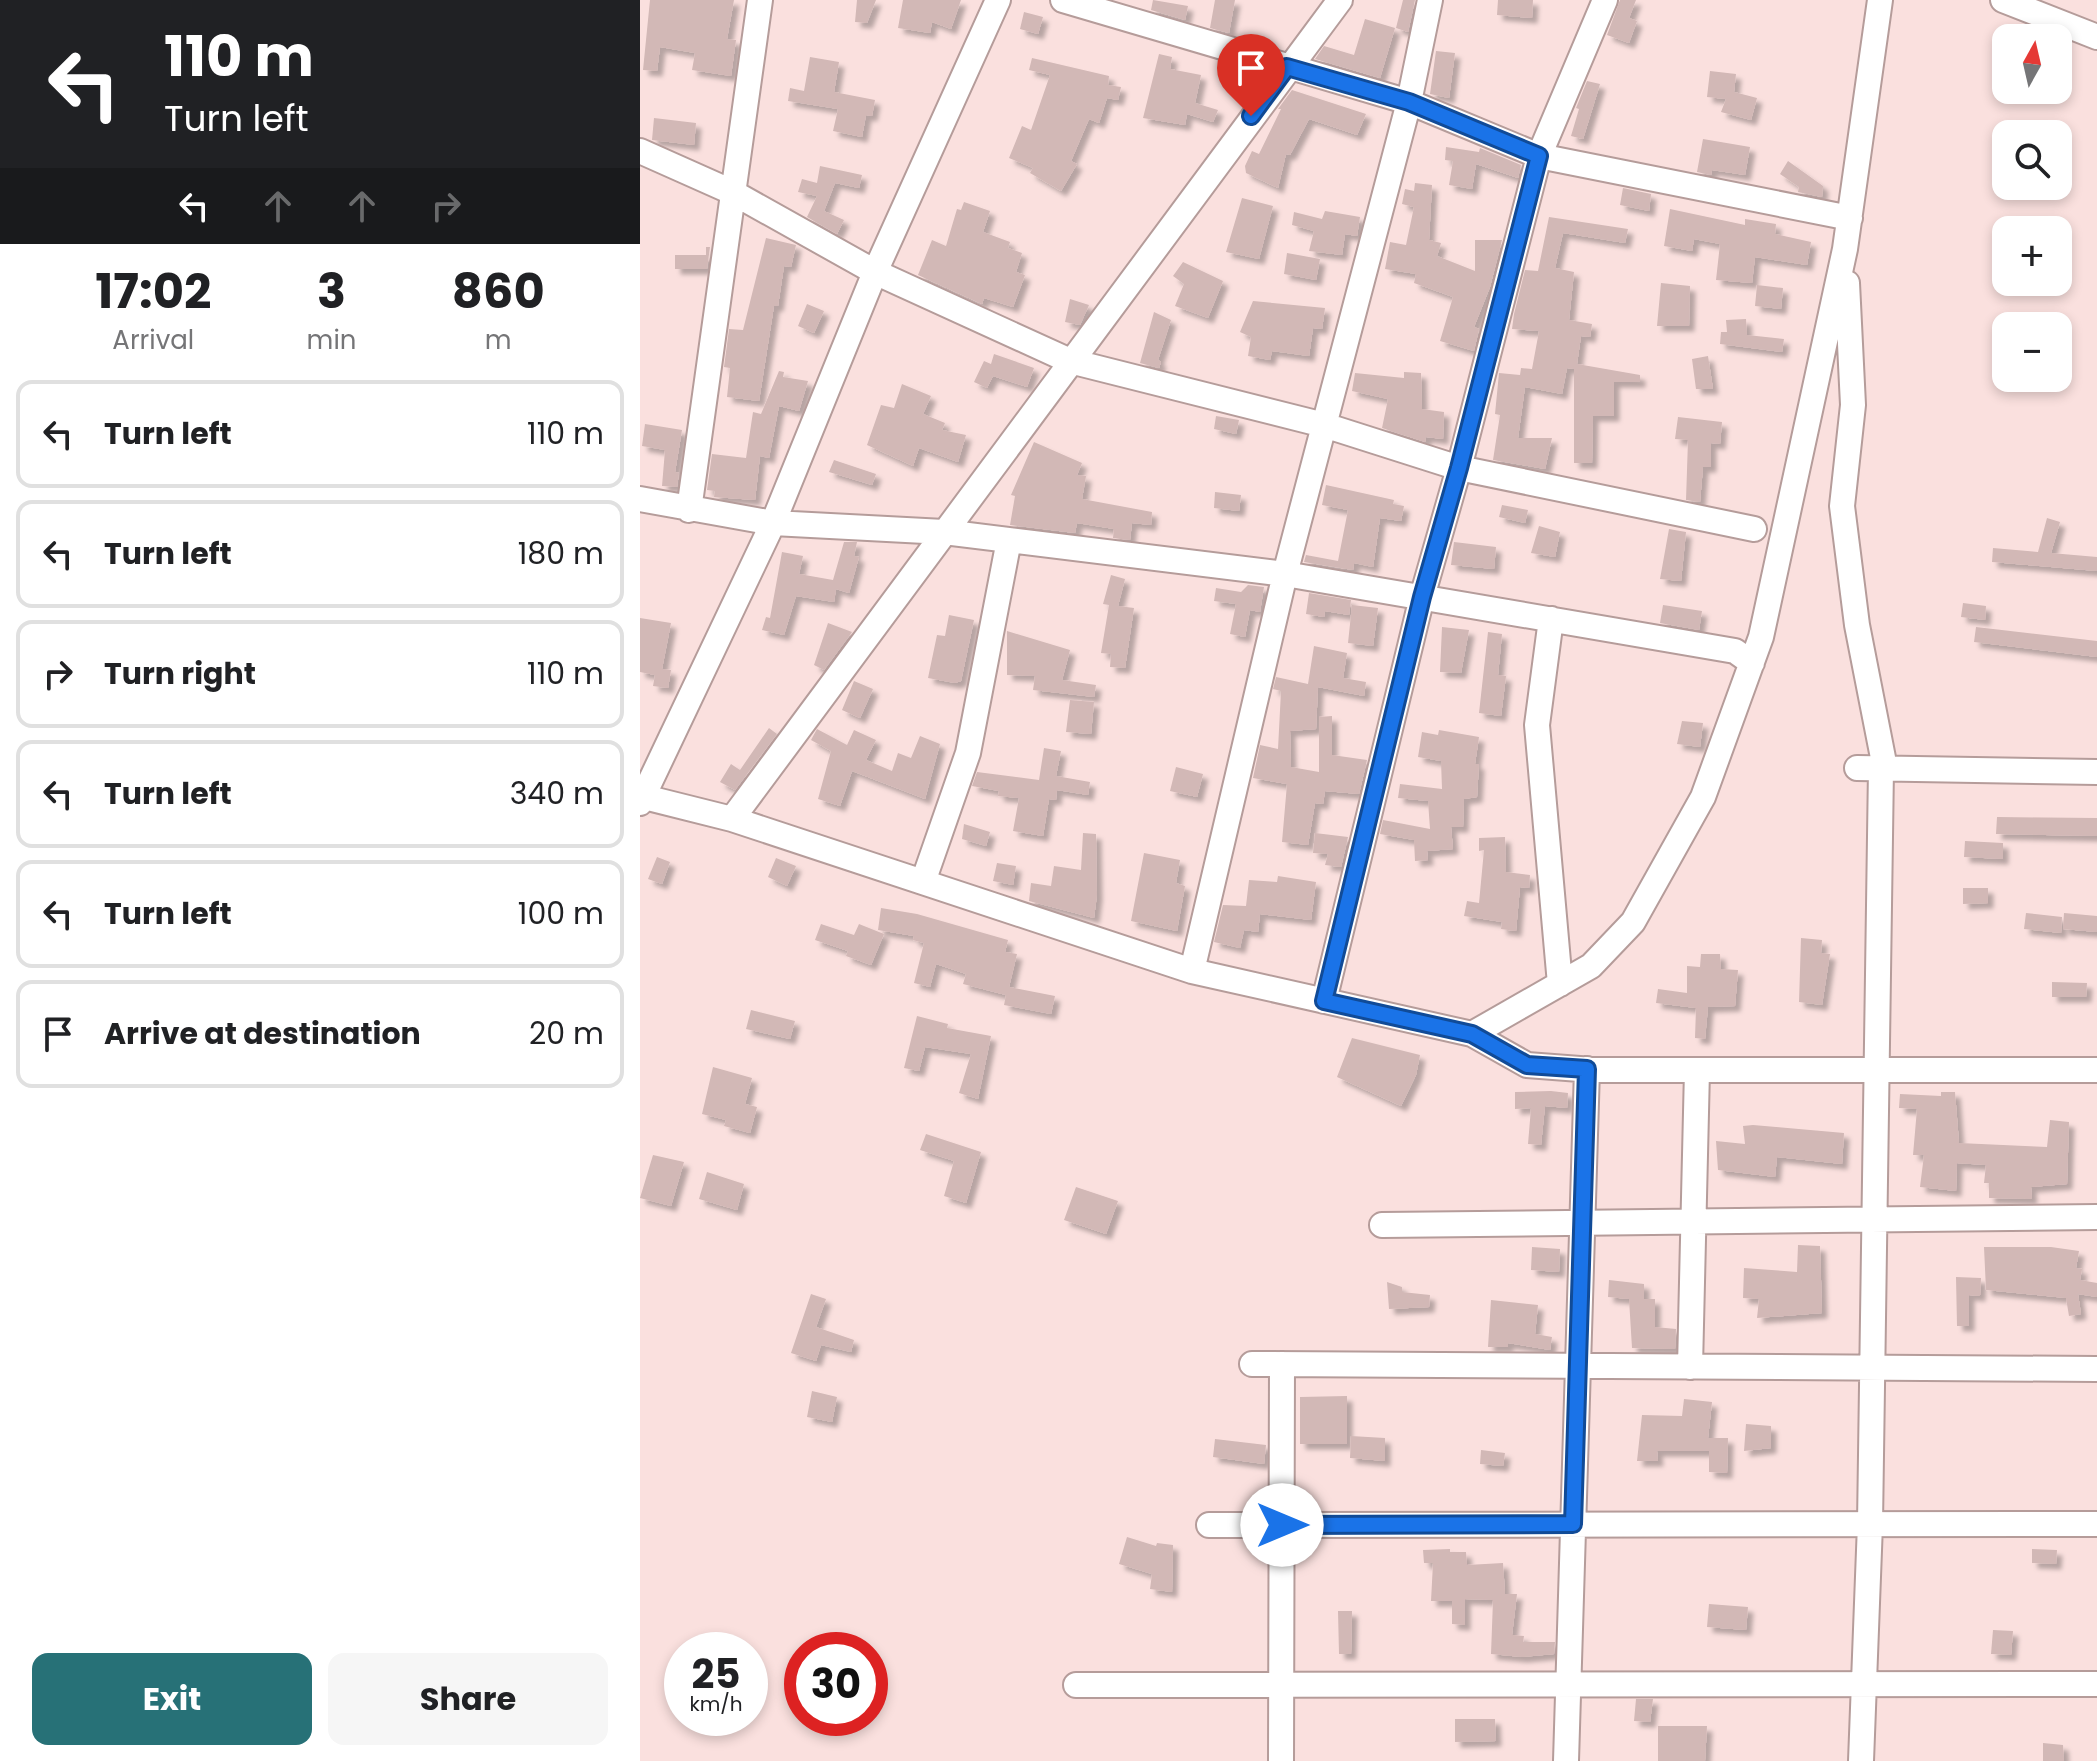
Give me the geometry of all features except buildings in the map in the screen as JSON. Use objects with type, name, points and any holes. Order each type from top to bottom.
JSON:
[{"type":"street","points":[[689,510],[760,0]]},
{"type":"street","points":[[998,0],[875,272],[773,523],[641,798],[732,819],[1192,971],[1472,1034],[1527,1065],[1697,1070],[2097,1070]]},
{"type":"street","points":[[1063,0],[1409,102],[1539,156],[1850,218]]},
{"type":"street","points":[[732,819],[1287,67],[1340,0]]},
{"type":"street","points":[[1192,971],[1285,574],[1409,102],[1430,0]]},
{"type":"street","points":[[1324,1001],[1422,597],[1459,468],[1539,156],[1605,0]]},
{"type":"street","points":[[1472,1034],[1591,966],[1633,922],[1703,797],[1761,637],[1845,249],[1880,0]]},
{"type":"street","points":[[2003,0],[2097,37]]},
{"type":"street","points":[[640,151],[732,192],[875,272],[1070,361],[1324,425],[1459,468],[1754,529]]},
{"type":"street","points":[[1845,249],[1853,405],[1842,506],[1874,768],[1876,1070],[1870,1524],[1861,1761]]},
{"type":"street","points":[[640,499],[773,523],[944,532],[1285,574],[1735,651],[1752,663]]},
{"type":"street","points":[[923,882],[968,753],[1009,540]]},
{"type":"street","points":[[1551,619],[1537,725],[1560,984]]},
{"type":"street","points":[[1874,768],[2097,772]]},
{"type":"street","points":[[1566,1761],[1587,1069]]},
{"type":"street","points":[[1690,1367],[1697,1070]]},
{"type":"street","points":[[1382,1225],[2097,1217]]},
{"type":"street","points":[[1252,1364],[2097,1369]]},
{"type":"street","points":[[1281,1761],[1282,1364]]},
{"type":"street","points":[[1209,1525],[2097,1524]]},
{"type":"street","points":[[1076,1685],[2097,1684]]},
{"type":"route","points":[[1251,116],[1287,67],[1409,102],[1539,156],[1459,468],[1422,597],[1324,1001],[1472,1034],[1527,1065],[1587,1069],[1573,1524],[1282,1525]]}]
